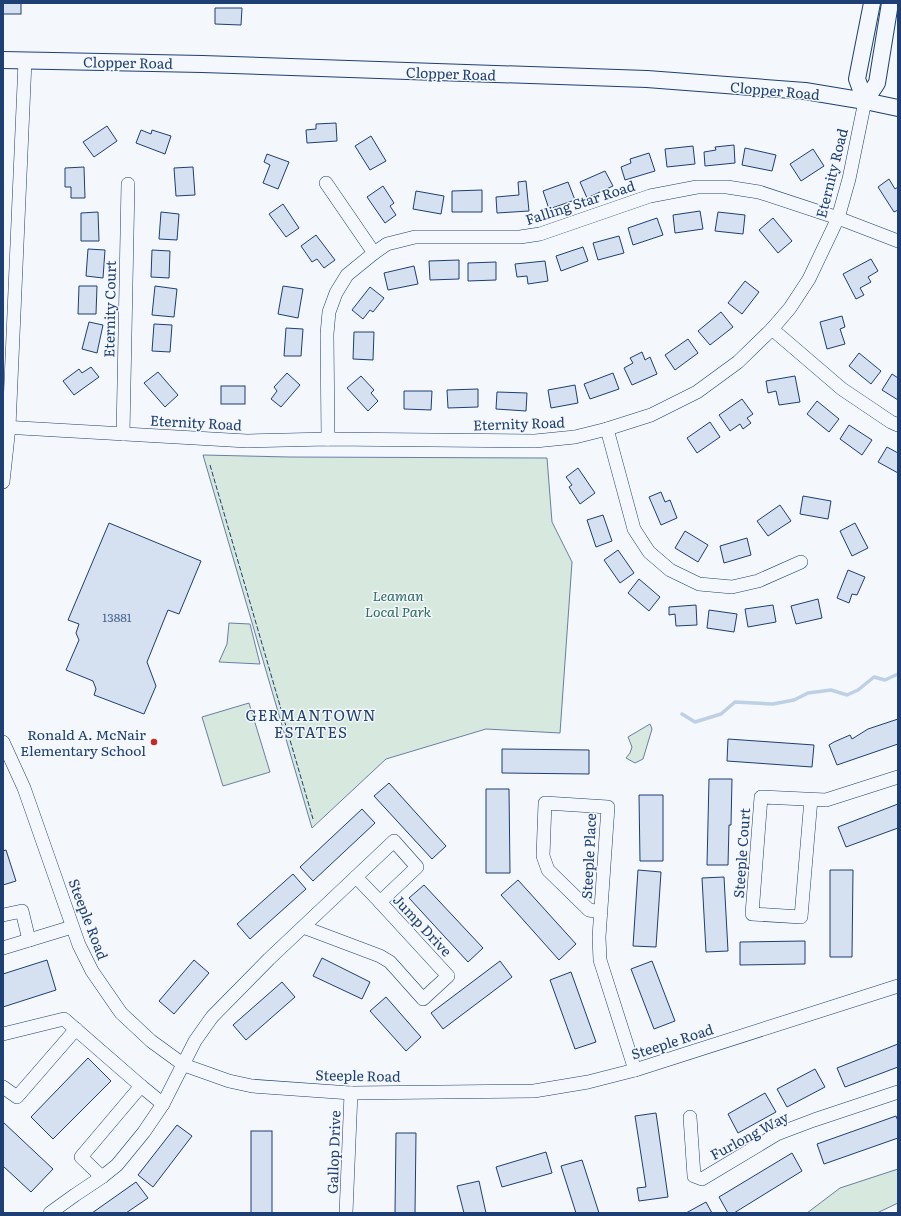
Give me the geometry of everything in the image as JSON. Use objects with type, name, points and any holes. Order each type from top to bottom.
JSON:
[{"type":"main road","points":[[865,101],[858,78],[872,3]]},
{"type":"main road","points":[[865,101],[877,83],[890,3]]},
{"type":"main road","name":"Clopper Road","points":[[3,60],[202,64],[648,79],[805,91],[898,108]]},
{"type":"street","points":[[3,482],[24,61]]},
{"type":"street","name":"Eternity Road","points":[[6,427],[247,441],[328,439],[535,441],[575,437],[607,429],[651,415],[697,392],[738,362],[772,329],[790,308],[810,280],[838,218],[849,179],[865,101]]},
{"type":"street","points":[[326,183],[374,253]]},
{"type":"street","name":"Eternity Court","points":[[123,434],[128,184]]},
{"type":"street","name":"Falling Star Road","points":[[328,439],[327,334],[329,312],[336,293],[347,275],[387,244],[415,237],[520,237],[540,234],[650,196],[697,187],[727,187],[759,192],[838,218],[898,241]]},
{"type":"street","points":[[772,329],[842,389],[891,422],[898,425]]},
{"type":"street","points":[[607,429],[634,529],[649,552],[670,570],[698,584],[732,587],[758,581],[801,562]]},
{"type":"street","name":"Steeple Road","points":[[3,742],[24,788],[72,927],[92,971],[121,1013],[150,1041],[184,1065],[229,1081],[252,1086],[351,1093],[534,1091],[588,1082],[635,1070],[898,986]]},
{"type":"street","name":"Steeple Court","points":[[811,799],[801,917],[752,914],[761,797],[811,799],[826,800],[898,776]]},
{"type":"street","name":"Steeple Place","points":[[601,912],[589,910],[548,870],[544,856],[545,803],[608,807],[601,912],[599,937],[600,960],[635,1070]]},
{"type":"street","name":"Jump Drive","points":[[50,1213],[117,1165],[144,1132],[163,1104],[195,1041],[212,1017],[269,959],[394,841],[417,867],[380,902],[448,976],[423,999],[390,962],[380,956],[303,927]]},
{"type":"street","points":[[356,877],[380,902]]},
{"type":"street","points":[[3,915],[22,911],[29,940]]},
{"type":"street","points":[[3,948],[72,927]]},
{"type":"street","points":[[3,1034],[64,1019],[163,1104]]},
{"type":"street","points":[[3,1087],[17,1097],[76,1029]]},
{"type":"street","points":[[102,1177],[81,1157],[141,1086]]},
{"type":"street","name":"Furlong Way","points":[[690,1117],[694,1176],[702,1179],[778,1134],[814,1120],[898,1092]]},
{"type":"street","name":"Gallop Drive","points":[[346,1213],[351,1093]]},
{"type":"green space","name":"Leaman Local Park","points":[[203,455],[289,457],[547,458],[552,522],[572,562],[560,733],[486,729],[386,759],[312,828]]},
{"type":"green space","points":[[229,623],[250,624],[260,664],[219,662],[227,644]]},
{"type":"green space","points":[[249,703],[270,772],[223,786],[202,717]]},
{"type":"green space","points":[[650,724],[652,729],[643,759],[635,763],[626,758],[632,747],[628,737]]},
{"type":"green space","points":[[898,1169],[898,1203],[877,1213],[807,1213],[840,1188]]},
{"type":"building","points":[[3,3],[21,3],[21,14],[3,14]]},
{"type":"building","points":[[215,8],[242,8],[241,25],[215,24]]},
{"type":"building","points":[[336,123],[337,141],[307,143],[306,130],[316,129],[316,124]]},
{"type":"building","points":[[107,126],[117,141],[94,157],[83,142]]},
{"type":"building","points":[[141,130],[151,134],[152,130],[171,136],[165,154],[136,143]]},
{"type":"building","points":[[371,136],[386,161],[370,170],[355,146]]},
{"type":"building","points":[[734,145],[735,163],[705,166],[704,152],[716,150],[715,147]]},
{"type":"building","points":[[693,146],[695,164],[667,167],[665,149]]},
{"type":"building","points":[[745,148],[776,155],[772,171],[742,165]]},
{"type":"building","points":[[813,149],[824,166],[801,181],[790,164]]},
{"type":"building","points":[[649,153],[655,171],[625,180],[621,167],[631,163],[630,159]]},
{"type":"building","points":[[267,154],[289,162],[278,189],[263,183],[270,165],[264,162]]},
{"type":"building","points":[[84,167],[85,198],[71,198],[71,187],[65,187],[65,168]]},
{"type":"building","points":[[193,167],[195,195],[176,196],[174,168]]},
{"type":"building","points":[[605,171],[613,186],[587,198],[580,182]]},
{"type":"building","points":[[889,179],[895,189],[898,187],[898,210],[894,212],[878,187]]},
{"type":"building","points":[[526,181],[529,211],[497,213],[496,197],[519,195],[518,182]]},
{"type":"building","points":[[568,182],[575,200],[549,209],[543,191]]},
{"type":"building","points":[[383,186],[394,203],[390,206],[396,215],[385,223],[367,197]]},
{"type":"building","points":[[482,190],[482,212],[452,212],[452,191]]},
{"type":"building","points":[[416,191],[444,196],[441,214],[413,209]]},
{"type":"building","points":[[283,204],[299,228],[286,237],[269,214]]},
{"type":"building","points":[[700,211],[703,229],[675,233],[673,215]]},
{"type":"building","points":[[98,212],[99,241],[81,241],[81,213]]},
{"type":"building","points":[[161,212],[179,214],[177,240],[159,239]]},
{"type":"building","points":[[718,212],[745,215],[743,234],[715,231]]},
{"type":"building","points":[[657,218],[663,235],[633,245],[628,228]]},
{"type":"building","points":[[773,218],[792,241],[778,253],[759,230]]},
{"type":"building","points":[[316,235],[335,260],[324,268],[317,259],[312,262],[301,246]]},
{"type":"building","points":[[619,236],[624,253],[598,260],[593,243]]},
{"type":"building","points":[[583,247],[588,261],[561,271],[556,256]]},
{"type":"building","points":[[88,249],[105,250],[103,278],[86,276]]},
{"type":"building","points":[[152,250],[170,251],[169,278],[151,277]]},
{"type":"building","points":[[871,259],[878,271],[868,277],[871,282],[860,288],[864,295],[856,299],[843,274]]},
{"type":"building","points":[[459,260],[459,279],[430,280],[429,261]]},
{"type":"building","points":[[545,261],[548,281],[528,284],[527,276],[517,277],[515,264]]},
{"type":"building","points":[[496,262],[496,280],[468,281],[468,263]]},
{"type":"building","points":[[414,266],[418,284],[388,290],[384,273]]},
{"type":"building","points":[[745,281],[759,292],[742,314],[728,303]]},
{"type":"building","points":[[79,286],[97,286],[96,314],[78,314]]},
{"type":"building","points":[[155,286],[177,289],[174,317],[152,315]]},
{"type":"building","points":[[283,286],[303,289],[298,318],[278,314]]},
{"type":"building","points":[[370,287],[384,298],[373,312],[370,310],[363,319],[352,310]]},
{"type":"building","points":[[721,312],[733,327],[710,345],[698,331]]},
{"type":"building","points":[[842,316],[845,327],[840,329],[845,344],[827,349],[820,322]]},
{"type":"building","points":[[89,322],[103,325],[97,353],[82,349]]},
{"type":"building","points":[[154,324],[172,325],[170,352],[152,351]]},
{"type":"building","points":[[286,328],[303,329],[301,356],[284,356]]},
{"type":"building","points":[[354,332],[374,332],[373,360],[353,359]]},
{"type":"building","points":[[688,339],[698,353],[675,370],[665,355]]},
{"type":"building","points":[[642,352],[645,360],[650,357],[657,374],[632,385],[624,368],[633,363],[630,358]]},
{"type":"building","points":[[859,353],[881,371],[871,384],[849,366]]},
{"type":"building","points":[[91,367],[99,377],[74,395],[63,381],[79,369],[82,373]]},
{"type":"building","points":[[158,372],[178,395],[165,407],[144,383]]},
{"type":"building","points":[[287,373],[300,385],[281,407],[271,399],[277,391],[274,387]]},
{"type":"building","points":[[613,373],[619,389],[590,399],[584,384]]},
{"type":"building","points":[[892,374],[898,378],[898,400],[882,390]]},
{"type":"building","points":[[361,376],[374,390],[371,393],[378,401],[368,411],[347,388]]},
{"type":"building","points":[[795,376],[800,402],[779,405],[776,391],[768,393],[766,381]]},
{"type":"building","points":[[575,385],[578,403],[551,408],[548,390]]},
{"type":"building","points":[[221,386],[245,386],[245,404],[221,404]]},
{"type":"building","points":[[478,389],[478,407],[448,408],[447,390]]},
{"type":"building","points":[[404,391],[432,391],[431,410],[404,409]]},
{"type":"building","points":[[497,392],[527,393],[526,411],[496,409]]},
{"type":"building","points":[[742,399],[753,414],[747,418],[751,423],[743,429],[740,424],[730,431],[719,415]]},
{"type":"building","points":[[817,401],[839,419],[829,432],[807,414]]},
{"type":"building","points":[[710,422],[720,437],[697,453],[687,438]]},
{"type":"building","points":[[849,425],[872,440],[862,455],[840,439]]},
{"type":"building","points":[[887,447],[898,453],[898,473],[878,462]]},
{"type":"building","points":[[578,468],[595,493],[580,504],[569,487],[572,485],[566,477]]},
{"type":"building","points":[[661,492],[665,502],[670,500],[677,518],[661,525],[649,497]]},
{"type":"building","points":[[803,496],[831,501],[828,519],[800,514]]},
{"type":"building","points":[[780,505],[791,521],[768,536],[757,521]]},
{"type":"building","points":[[603,515],[612,541],[596,547],[587,520]]},
{"type":"building","name":"Ronald A. McNair Elementary School","points":[[109,523],[201,561],[179,614],[168,610],[147,662],[156,686],[144,714],[94,695],[96,689],[93,681],[66,670],[79,640],[76,633],[79,624],[68,620]]},
{"type":"building","points":[[855,523],[868,548],[852,556],[840,531]]},
{"type":"building","points":[[685,531],[708,545],[698,562],[675,548]]},
{"type":"building","points":[[747,538],[751,555],[724,563],[720,546]]},
{"type":"building","points":[[618,550],[634,573],[620,583],[604,560]]},
{"type":"building","points":[[848,570],[865,577],[857,595],[852,594],[849,603],[837,598]]},
{"type":"building","points":[[639,579],[660,597],[649,611],[628,593]]},
{"type":"building","points":[[818,599],[822,618],[796,624],[791,606]]},
{"type":"building","points":[[696,605],[697,625],[676,626],[675,614],[669,615],[669,607]]},
{"type":"building","points":[[773,605],[776,622],[748,627],[745,609]]},
{"type":"building","points":[[709,610],[737,614],[734,632],[707,628]]},
{"type":"building","points":[[898,719],[898,744],[837,765],[829,745],[850,735],[852,739],[868,729]]},
{"type":"building","points":[[728,739],[814,745],[812,767],[727,761]]},
{"type":"building","points":[[502,749],[589,750],[589,774],[502,773]]},
{"type":"building","points":[[709,779],[732,779],[728,865],[707,865]]},
{"type":"building","points":[[389,783],[446,846],[432,859],[374,796]]},
{"type":"building","points":[[486,789],[509,789],[510,873],[486,873]]},
{"type":"building","points":[[639,795],[663,795],[663,861],[640,861]]},
{"type":"building","points":[[898,804],[898,828],[846,847],[838,827]]},
{"type":"building","points":[[362,809],[375,823],[313,881],[300,867]]},
{"type":"building","points":[[6,850],[16,881],[3,885],[3,851]]},
{"type":"building","points":[[638,870],[661,872],[656,947],[633,946]]},
{"type":"building","points":[[830,870],[853,870],[852,957],[830,957]]},
{"type":"building","points":[[293,874],[306,889],[250,939],[237,924]]},
{"type":"building","points":[[724,877],[728,951],[706,952],[702,878]]},
{"type":"building","points":[[518,880],[576,944],[559,960],[501,895]]},
{"type":"building","points":[[424,885],[483,948],[468,962],[409,898]]},
{"type":"building","points":[[805,941],[805,964],[740,965],[740,942]]},
{"type":"building","points":[[322,958],[370,982],[362,999],[313,976]]},
{"type":"building","points":[[47,960],[56,990],[3,1007],[3,974]]},
{"type":"building","points":[[194,960],[209,973],[174,1014],[159,1001]]},
{"type":"building","points":[[500,961],[512,977],[443,1029],[431,1013]]},
{"type":"building","points":[[652,961],[675,1021],[654,1029],[631,969]]},
{"type":"building","points":[[571,972],[596,1042],[575,1049],[550,980]]},
{"type":"building","points":[[282,982],[295,997],[246,1040],[233,1025]]},
{"type":"building","points":[[386,997],[421,1037],[406,1051],[370,1011]]},
{"type":"building","points":[[898,1044],[898,1067],[845,1087],[837,1068]]},
{"type":"building","points":[[88,1058],[111,1081],[53,1139],[31,1117]]},
{"type":"building","points":[[815,1069],[825,1087],[787,1107],[777,1089]]},
{"type":"building","points":[[765,1093],[776,1112],[738,1133],[728,1114]]},
{"type":"building","points":[[656,1113],[668,1197],[639,1201],[637,1188],[646,1187],[635,1116]]},
{"type":"building","points":[[896,1116],[898,1121],[898,1138],[824,1164],[817,1144]]},
{"type":"building","points":[[3,1122],[53,1169],[31,1192],[3,1166]]},
{"type":"building","points":[[177,1125],[192,1136],[153,1187],[138,1175]]},
{"type":"building","points":[[251,1131],[272,1131],[272,1213],[251,1213]]},
{"type":"building","points":[[396,1133],[416,1133],[415,1213],[395,1213]]},
{"type":"building","points":[[546,1152],[552,1173],[502,1187],[496,1167]]},
{"type":"building","points":[[792,1153],[802,1171],[734,1213],[728,1213],[719,1197]]},
{"type":"building","points":[[582,1160],[599,1213],[576,1213],[561,1166]]},
{"type":"building","points":[[479,1181],[486,1213],[464,1213],[457,1186]]},
{"type":"building","points":[[136,1182],[148,1198],[126,1213],[92,1213]]},
{"type":"building","points":[[706,1202],[712,1213],[686,1213]]},
{"type":"waterway","points":[[682,714],[695,722],[721,714],[735,702],[773,704],[794,700],[808,693],[831,690],[847,695],[858,690],[874,677],[885,680],[898,674]]},
{"type":"fence","points":[[210,465],[313,819]]},
{"type":"place","name":"Ronald A. McNair Elementary School","points":[[154,742]]},
{"type":"district","name":"GERMANTOWN ESTATES","points":[[311,722]]}]
